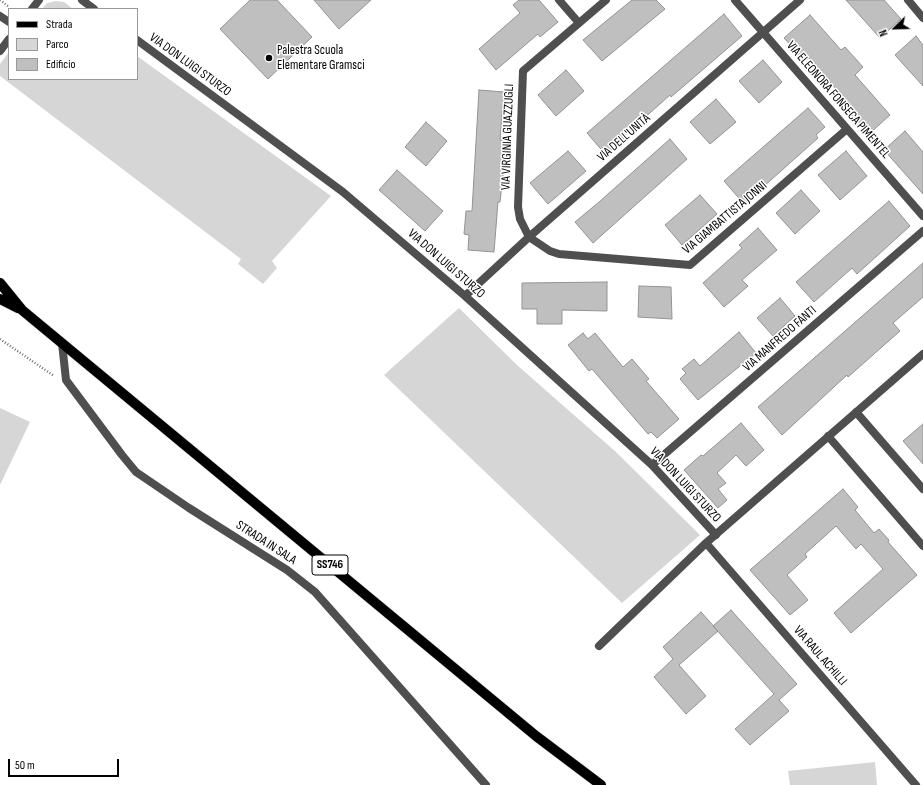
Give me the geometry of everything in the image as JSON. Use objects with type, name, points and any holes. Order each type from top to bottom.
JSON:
[{"type":"main road","name":"SS746","points":[[0,283],[22,310],[536,736],[601,785]]},
{"type":"main road","name":"SS746","points":[[0,299],[22,310]]},
{"type":"street","points":[[33,8],[39,0]]},
{"type":"street","points":[[82,0],[93,8]]},
{"type":"street","points":[[559,0],[579,23]]},
{"type":"street","name":"VIA VIRGINIA GUAZZUGLI","points":[[529,237],[520,219],[518,207],[523,72],[606,0]]},
{"type":"street","name":"VIA ELEONORA FONSECA PIMENTEL","points":[[735,0],[923,216]]},
{"type":"street","name":"VIA DELL'UNITÀ","points":[[465,296],[529,237],[800,0]]},
{"type":"street","points":[[908,0],[923,18]]},
{"type":"street","points":[[0,51],[8,40]]},
{"type":"street","name":"VIA DON LUIGI STURZO","points":[[138,41],[343,192],[465,296],[652,465],[716,535]]},
{"type":"street","name":"VIA GIAMBATTISTA JONNI","points":[[529,237],[550,251],[559,254],[690,265],[847,129]]},
{"type":"street","name":"VIA MANFREDO FANTI","points":[[652,465],[923,231]]},
{"type":"street","points":[[62,343],[66,380]]},
{"type":"street","points":[[598,646],[706,543],[923,354]]},
{"type":"street","name":"STRADA IN SALA","points":[[66,380],[136,472],[189,508],[287,570],[315,592],[486,785]]},
{"type":"street","points":[[856,412],[923,489]]},
{"type":"street","points":[[828,436],[923,546]]},
{"type":"street","name":"VIA RAUL ACHILLI","points":[[706,543],[916,785]]},
{"type":"path","points":[[0,0],[11,8]]},
{"type":"path","points":[[0,339],[51,375],[66,380]]},
{"type":"green space","points":[[56,1],[64,2],[72,8],[43,8],[47,3]]},
{"type":"green space","points":[[8,53],[8,80],[138,80],[138,57],[331,196],[272,261],[277,268],[263,284],[238,264],[241,259],[0,76],[0,64]]},
{"type":"green space","points":[[459,308],[517,365],[616,452],[700,535],[622,603],[384,375]]},
{"type":"green space","points":[[0,408],[30,422],[0,485]]},
{"type":"green space","points":[[875,762],[877,785],[790,785],[788,771]]},
{"type":"building","name":"Palestra Scuola Elementare Gramsci","points":[[250,0],[277,0],[312,37],[268,79],[220,29]]},
{"type":"building","points":[[314,0],[371,0],[339,29]]},
{"type":"building","points":[[519,0],[539,0],[558,22],[540,37],[538,34],[496,70],[479,49],[520,13],[513,5]]},
{"type":"building","points":[[632,0],[656,0],[665,9],[602,61],[583,40]]},
{"type":"building","points":[[846,0],[884,0],[901,19],[880,38]]},
{"type":"building","points":[[724,14],[742,36],[671,97],[670,95],[623,137],[624,139],[606,155],[587,133]]},
{"type":"building","points":[[810,15],[841,50],[845,47],[863,67],[855,75],[890,115],[869,134],[846,108],[850,105],[809,58],[805,61],[784,38]]},
{"type":"building","points":[[916,36],[923,45],[923,86],[895,55]]},
{"type":"building","points":[[763,60],[782,82],[759,103],[739,81]]},
{"type":"building","points":[[566,70],[584,91],[556,116],[538,95]]},
{"type":"building","points":[[479,90],[504,92],[500,140],[507,140],[500,202],[498,202],[494,252],[468,250],[469,235],[464,234],[466,211],[472,211]]},
{"type":"building","points":[[716,99],[736,122],[710,144],[690,122]]},
{"type":"building","points":[[808,108],[825,127],[816,135],[818,138],[744,204],[724,181]]},
{"type":"building","points":[[426,122],[447,141],[426,166],[405,147]]},
{"type":"building","points":[[905,131],[923,152],[923,194],[884,150]]},
{"type":"building","points":[[670,139],[687,159],[593,243],[575,222]]},
{"type":"building","points":[[568,151],[586,171],[548,204],[530,183]]},
{"type":"building","points":[[846,151],[867,176],[840,200],[818,175]]},
{"type":"building","points":[[397,170],[443,211],[425,231],[379,190]]},
{"type":"building","points":[[801,190],[820,211],[795,234],[776,213]]},
{"type":"building","points":[[700,195],[717,214],[682,245],[665,225]]},
{"type":"building","points":[[889,201],[910,226],[857,274],[852,268],[814,302],[796,282]]},
{"type":"building","points":[[758,228],[777,250],[742,280],[748,286],[724,307],[703,283],[742,248],[739,245]]},
{"type":"building","points":[[923,263],[923,297],[893,323],[900,331],[848,377],[847,375],[782,435],[758,407]]},
{"type":"building","points":[[607,282],[607,311],[562,310],[562,324],[537,324],[537,309],[522,309],[522,283]]},
{"type":"building","points":[[639,286],[671,287],[672,319],[638,317]]},
{"type":"building","points":[[780,298],[795,316],[773,336],[757,318]]},
{"type":"building","points":[[739,332],[756,353],[698,400],[680,379],[686,373],[682,369],[694,359],[700,366]]},
{"type":"building","points":[[583,333],[588,339],[595,333],[623,367],[632,359],[649,379],[646,381],[679,419],[657,438],[651,432],[648,434],[592,369],[589,371],[568,345]]},
{"type":"building","points":[[741,423],[764,450],[746,466],[736,455],[717,473],[726,483],[718,489],[727,500],[718,508],[684,470],[701,455],[703,456]]},
{"type":"building","points":[[923,424],[923,464],[903,441]]},
{"type":"building","points":[[843,489],[858,507],[855,510],[874,533],[879,529],[889,540],[888,542],[917,575],[851,633],[834,613],[883,569],[861,544],[856,549],[836,526],[805,554],[807,557],[787,575],[808,600],[790,615],[750,570]]},
{"type":"building","points":[[731,610],[797,684],[779,700],[789,711],[750,745],[735,729],[774,694],[713,626]]},
{"type":"building","points":[[701,612],[718,631],[679,665],[706,696],[686,714],[654,677],[673,659],[663,647]]},
{"type":"place","name":"Palestra Scuola Elementare Gramsci","points":[[269,58]]}]
